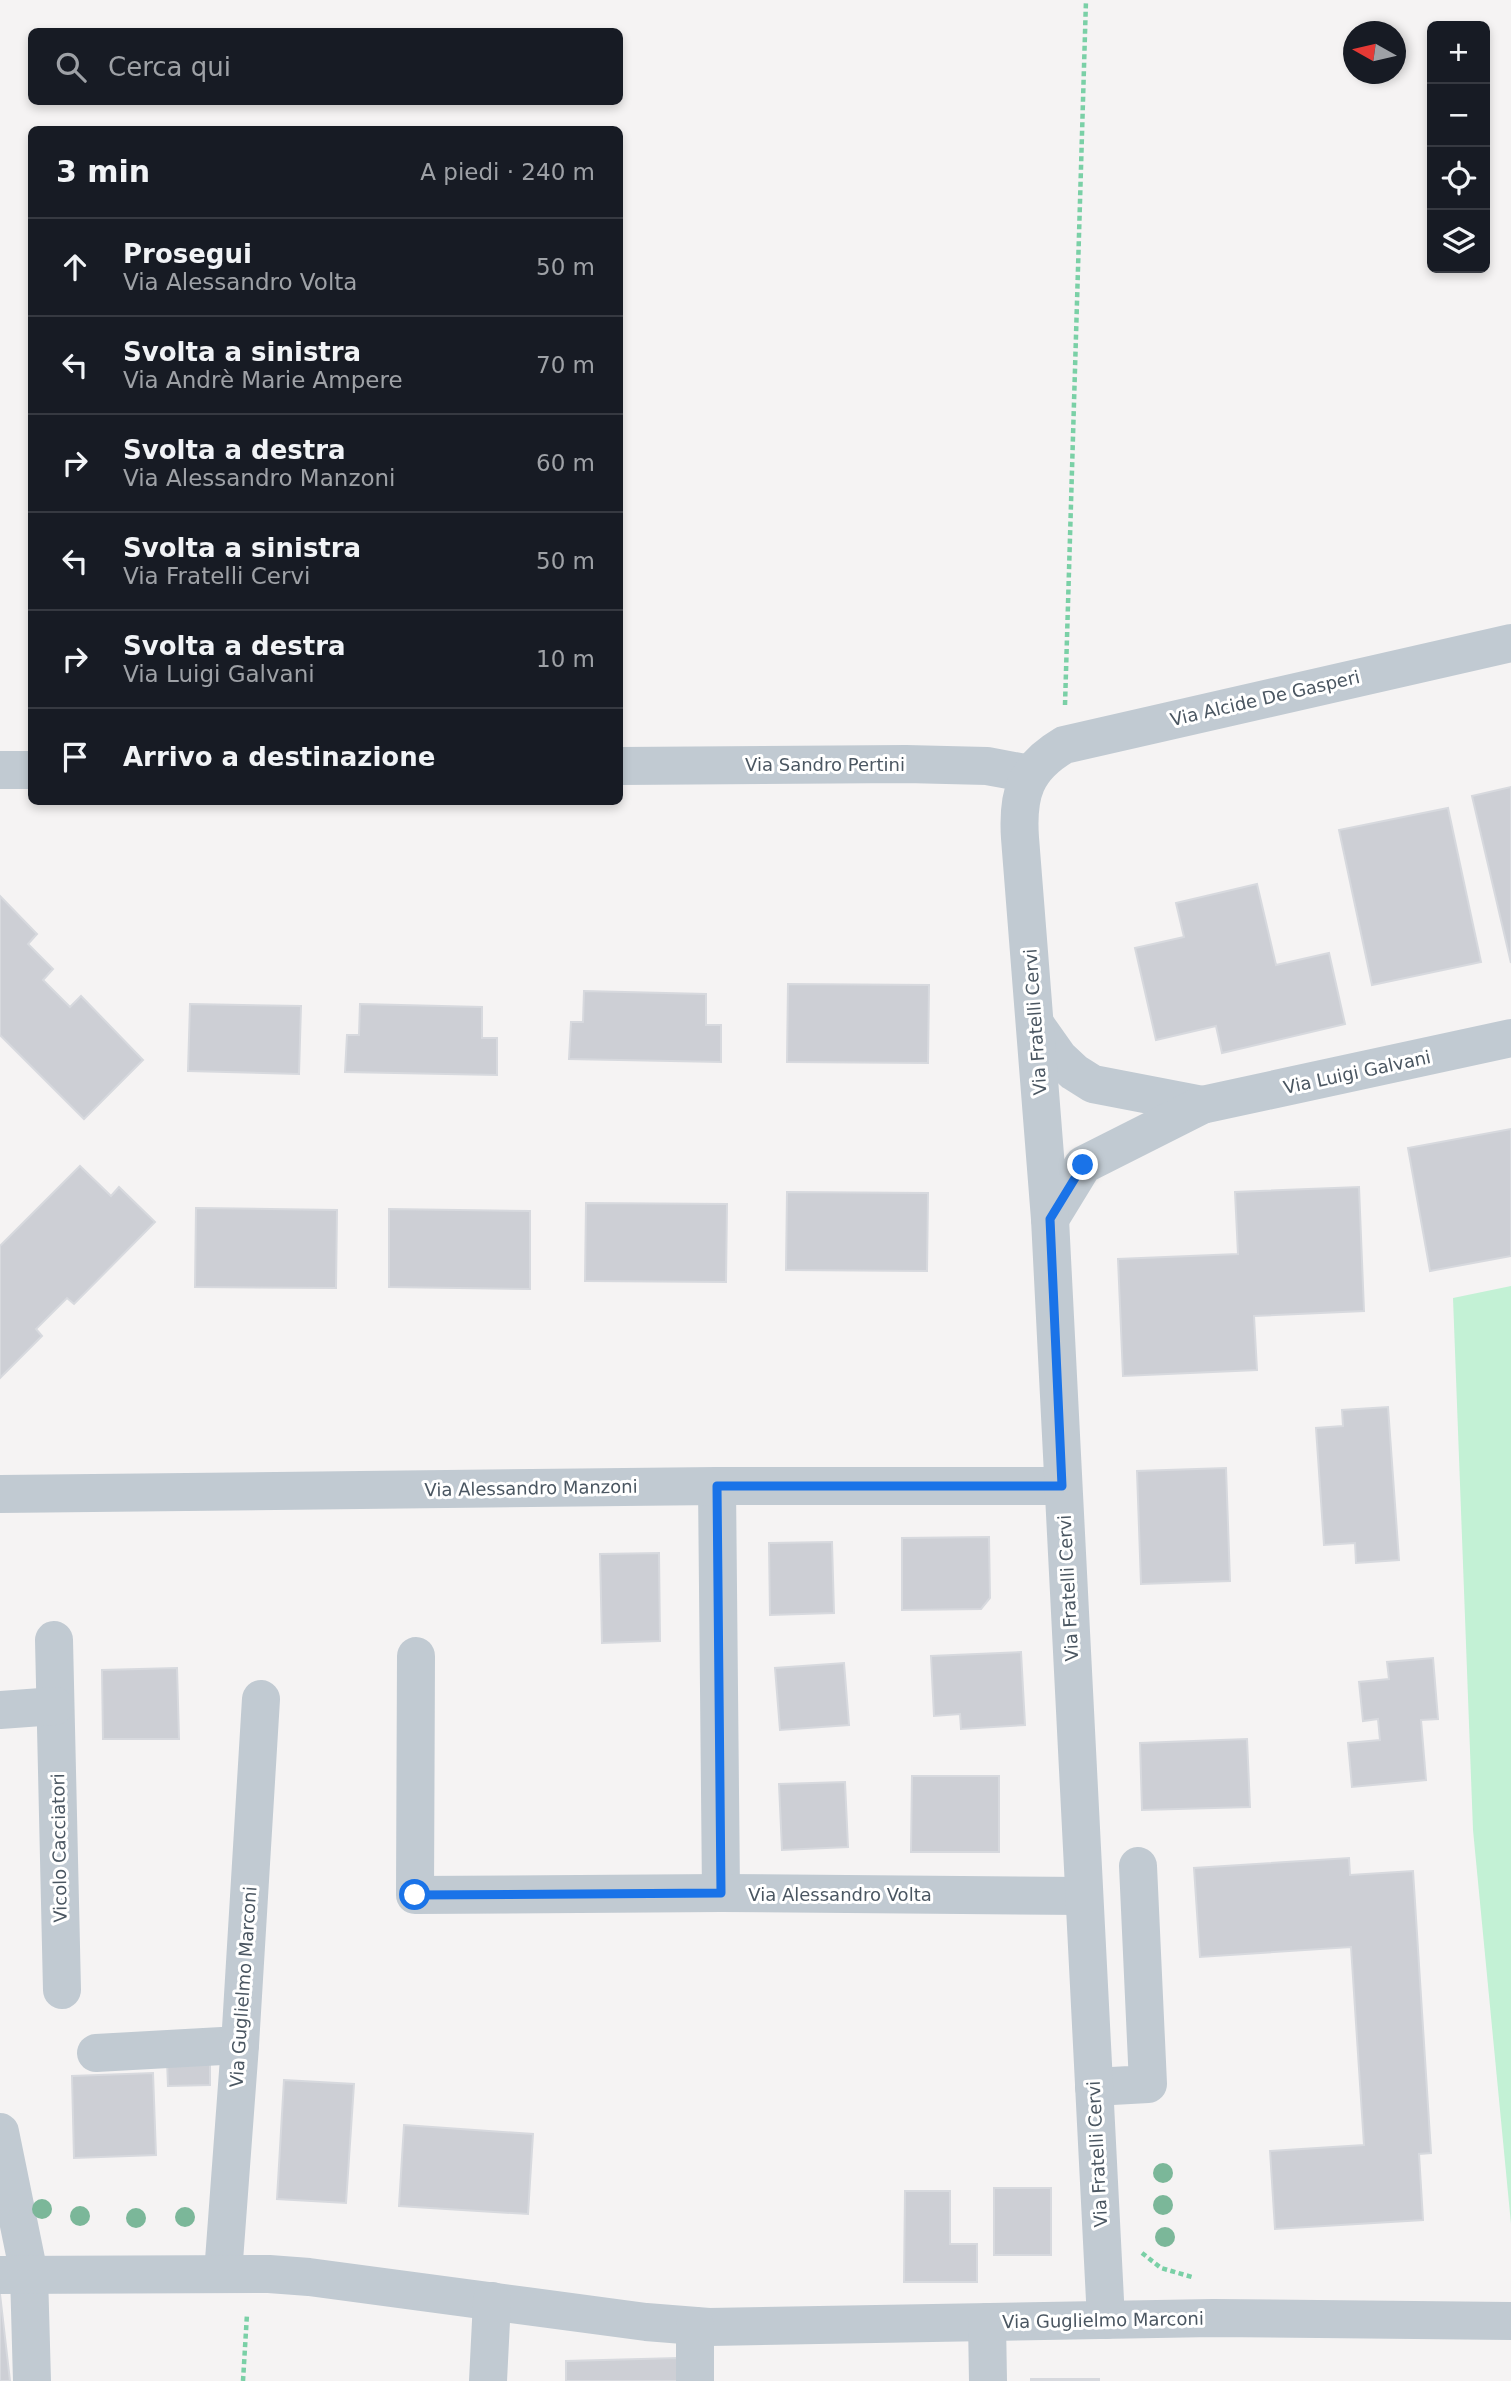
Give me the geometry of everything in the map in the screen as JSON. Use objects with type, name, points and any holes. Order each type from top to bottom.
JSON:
[{"type":"street","name":"Via Alcide De Gasperi","points":[[1030,774],[1049,753],[1064,745],[1511,643]]},
{"type":"street","name":"Via Sandro Pertini","points":[[623,765],[906,764],[987,766],[1030,774]]},
{"type":"street","points":[[0,770],[28,770]]},
{"type":"street","name":"Via Fratelli Cervi","points":[[1030,774],[1021,796],[1019,819],[1050,1219],[1106,2320]]},
{"type":"street","name":"Via Luigi Galvani","points":[[1035,1024],[1059,1058],[1093,1084],[1202,1105]]},
{"type":"street","name":"Via Luigi Galvani","points":[[1050,1219],[1083,1165],[1202,1105],[1511,1038]]},
{"type":"street","points":[[717,1486],[721,1893]]},
{"type":"street","name":"Via Alessandro Manzoni","points":[[0,1494],[717,1486],[1062,1486]]},
{"type":"street","name":"Vicolo Cacciatori","points":[[54,1640],[62,1990]]},
{"type":"street","name":"Via Alessandro Volta","points":[[416,1656],[415,1895],[721,1893],[1083,1882],[1148,1865],[1148,2084],[1094,2087]]},
{"type":"street","name":"Via Guglielmo Marconi","points":[[236,2274],[240,2045],[261,1699]]},
{"type":"street","points":[[0,1710],[55,1706]]},
{"type":"street","points":[[96,2053],[240,2045]]},
{"type":"street","points":[[0,2132],[15,2275],[32,2381]]},
{"type":"street","name":"Via Guglielmo Marconi","points":[[15,2275],[236,2274],[309,2277],[646,2322],[695,2326],[1213,2318],[1511,2321]]},
{"type":"street","points":[[488,2381],[492,2301]]},
{"type":"street","points":[[987,2322],[988,2381]]},
{"type":"street","points":[[695,2326],[695,2381]]},
{"type":"path","points":[[1064,745],[1086,0]]},
{"type":"path","points":[[236,2274],[243,2381]]},
{"type":"green space","points":[[1511,1286],[1511,2224],[1473,1830],[1453,1298]]},
{"type":"building","points":[[1511,787],[1511,963],[1472,796]]},
{"type":"building","points":[[1448,808],[1481,962],[1372,985],[1339,830]]},
{"type":"building","points":[[1257,884],[1276,965],[1329,953],[1345,1024],[1222,1053],[1216,1026],[1156,1040],[1135,948],[1184,937],[1176,903]]},
{"type":"building","points":[[0,896],[37,934],[28,944],[53,969],[43,980],[70,1007],[81,996],[143,1060],[84,1119],[0,1035]]},
{"type":"building","points":[[788,984],[929,985],[928,1063],[787,1062]]},
{"type":"building","points":[[584,991],[706,994],[706,1025],[721,1025],[721,1062],[569,1059],[571,1022],[583,1022]]},
{"type":"building","points":[[190,1004],[301,1006],[299,1074],[188,1071]]},
{"type":"building","points":[[360,1004],[482,1007],[482,1038],[497,1038],[497,1075],[345,1072],[347,1035],[359,1035]]},
{"type":"building","points":[[1511,1129],[1511,1256],[1430,1271],[1408,1148]]},
{"type":"building","points":[[80,1166],[111,1196],[119,1187],[155,1222],[74,1304],[67,1298],[36,1329],[42,1336],[0,1378],[0,1246]]},
{"type":"building","points":[[1359,1187],[1364,1311],[1254,1316],[1257,1370],[1123,1376],[1118,1259],[1238,1254],[1235,1192]]},
{"type":"building","points":[[787,1192],[928,1193],[927,1271],[786,1270]]},
{"type":"building","points":[[586,1203],[727,1204],[726,1282],[585,1281]]},
{"type":"building","points":[[196,1208],[337,1210],[336,1288],[195,1287]]},
{"type":"building","points":[[389,1209],[530,1211],[530,1289],[389,1287]]},
{"type":"building","points":[[1388,1407],[1399,1560],[1356,1563],[1355,1543],[1324,1545],[1316,1428],[1343,1426],[1342,1410]]},
{"type":"building","points":[[1226,1468],[1230,1581],[1141,1584],[1137,1471]]},
{"type":"building","points":[[989,1537],[990,1598],[981,1609],[902,1610],[902,1538]]},
{"type":"building","points":[[832,1542],[834,1613],[770,1615],[769,1543]]},
{"type":"building","points":[[659,1553],[660,1641],[602,1643],[600,1554]]},
{"type":"building","points":[[1021,1652],[1025,1725],[961,1729],[960,1714],[934,1716],[931,1656]]},
{"type":"building","points":[[1433,1658],[1438,1719],[1421,1720],[1426,1780],[1352,1787],[1348,1743],[1380,1740],[1378,1719],[1363,1721],[1359,1682],[1389,1679],[1387,1662]]},
{"type":"building","points":[[844,1663],[849,1725],[780,1730],[775,1668]]},
{"type":"building","points":[[177,1668],[179,1739],[103,1739],[102,1670]]},
{"type":"building","points":[[1247,1739],[1250,1807],[1142,1810],[1140,1743]]},
{"type":"building","points":[[912,1776],[999,1776],[999,1852],[911,1852]]},
{"type":"building","points":[[845,1782],[848,1847],[782,1850],[779,1784]]},
{"type":"building","points":[[1349,1858],[1350,1875],[1413,1871],[1431,2153],[1419,2154],[1423,2220],[1275,2229],[1270,2151],[1364,2145],[1351,1947],[1200,1957],[1194,1868]]},
{"type":"building","points":[[210,2060],[210,2085],[168,2086],[167,2061]]},
{"type":"building","points":[[153,2073],[156,2155],[74,2158],[72,2076]]},
{"type":"building","points":[[284,2080],[354,2084],[346,2203],[277,2199]]},
{"type":"building","points":[[404,2125],[533,2134],[528,2214],[399,2206]]},
{"type":"building","points":[[994,2188],[1051,2188],[1051,2255],[994,2255]]},
{"type":"building","points":[[905,2191],[950,2191],[950,2244],[977,2244],[977,2282],[904,2282]]},
{"type":"building","points":[[0,2294],[10,2381],[0,2381]]},
{"type":"building","points":[[678,2358],[679,2381],[566,2381],[566,2361]]},
{"type":"building","points":[[1099,2379],[1099,2381],[1031,2381]]},
{"type":"route","points":[[415,1895],[721,1893],[717,1486],[1062,1486],[1050,1219],[1083,1165]]}]
